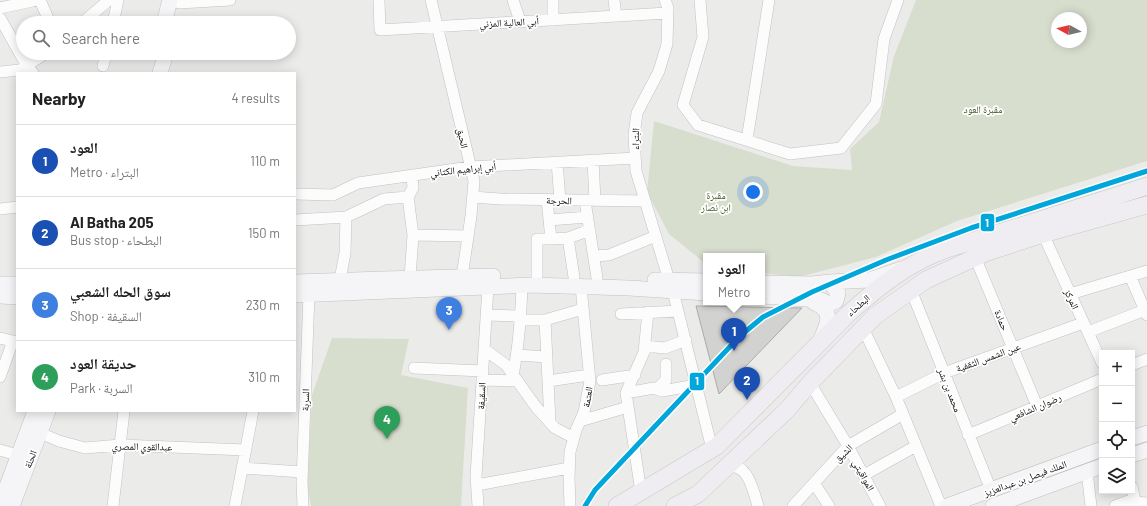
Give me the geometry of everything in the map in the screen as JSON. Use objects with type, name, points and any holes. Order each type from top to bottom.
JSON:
[{"type":"main road","name":"البطحاء","points":[[617,506],[717,446],[861,302],[906,268],[925,257],[951,247],[1147,186]]},
{"type":"main road","name":"البطحاء","points":[[675,506],[698,494],[787,410],[810,383],[875,316],[926,280],[985,253],[1043,234],[1147,205]]},
{"type":"street","points":[[0,8],[37,0]]},
{"type":"street","points":[[40,0],[47,16]]},
{"type":"street","points":[[88,16],[97,4],[109,0]]},
{"type":"street","points":[[115,16],[118,0]]},
{"type":"street","points":[[176,1],[230,0]]},
{"type":"street","name":"أبي العالية المزني","points":[[379,0],[380,30],[668,13]]},
{"type":"street","name":"الحبق","points":[[431,0],[474,181],[462,277]]},
{"type":"street","points":[[513,0],[520,22]]},
{"type":"street","points":[[553,0],[553,20]]},
{"type":"street","points":[[614,0],[616,16]]},
{"type":"street","name":"البتراء","points":[[665,0],[668,13],[667,44],[659,71],[637,113],[634,135],[636,171],[686,340],[712,449]]},
{"type":"street","points":[[700,0],[703,37],[683,105],[698,125],[790,154],[841,148],[876,104],[884,39],[898,0]]},
{"type":"street","points":[[747,140],[769,0]]},
{"type":"street","points":[[168,16],[176,1]]},
{"type":"street","points":[[175,16],[176,1]]},
{"type":"street","points":[[0,18],[16,46]]},
{"type":"street","points":[[24,60],[30,70]]},
{"type":"street","points":[[0,72],[30,70],[39,60]]},
{"type":"street","points":[[103,66],[104,60]]},
{"type":"street","points":[[150,72],[154,60]]},
{"type":"street","points":[[160,72],[164,60]]},
{"type":"street","name":"أبي إبراهيم الكتاني","points":[[296,194],[333,195],[358,183],[470,167],[635,158]]},
{"type":"street","points":[[593,160],[588,217],[597,278]]},
{"type":"street","points":[[557,162],[560,200]]},
{"type":"street","points":[[410,278],[413,235],[408,197],[413,188],[412,176]]},
{"type":"street","points":[[296,220],[346,217],[384,199],[408,197]]},
{"type":"street","name":"الحرجة","points":[[473,197],[500,200],[645,202]]},
{"type":"street","points":[[547,200],[551,239]]},
{"type":"street","points":[[0,209],[16,207]]},
{"type":"street","points":[[340,280],[345,253],[346,217]]},
{"type":"street","points":[[549,220],[588,217]]},
{"type":"street","points":[[537,276],[537,239],[568,238],[590,230]]},
{"type":"street","name":"المركز","points":[[1043,234],[1099,356]]},
{"type":"street","points":[[413,235],[468,236]]},
{"type":"street","points":[[594,256],[609,255],[656,236]]},
{"type":"street","name":"العتمة","points":[[568,238],[583,309],[590,381],[584,412],[570,452],[570,506]]},
{"type":"street","name":"حمادة","points":[[975,257],[1038,406]]},
{"type":"street","points":[[765,283],[812,284],[868,280],[906,268]]},
{"type":"street","points":[[1070,294],[1147,271]]},
{"type":"street","points":[[296,282],[537,276],[578,282],[597,278],[671,286],[703,292]]},
{"type":"street","points":[[1130,276],[1146,313]]},
{"type":"street","points":[[302,295],[578,282],[671,286],[703,281]]},
{"type":"street","points":[[765,296],[821,300],[829,304],[836,301],[838,293],[830,282]]},
{"type":"street","points":[[0,284],[16,284]]},
{"type":"street","points":[[515,378],[521,320],[522,285]]},
{"type":"street","name":"السقيفة","points":[[478,506],[477,485],[488,287]]},
{"type":"street","name":"محمد بن بشر","points":[[911,290],[991,490]]},
{"type":"street","name":"السربة","points":[[302,295],[301,372],[303,506]]},
{"type":"street","points":[[0,296],[16,296]]},
{"type":"street","points":[[807,299],[818,304],[827,312],[828,323],[819,343]]},
{"type":"street","points":[[486,315],[516,316],[521,320],[545,320],[583,309]]},
{"type":"street","points":[[621,314],[678,311]]},
{"type":"street","points":[[641,492],[626,393],[644,352],[648,312]]},
{"type":"street","name":"عين الشمس الثقفية","points":[[896,397],[944,374],[1014,348],[1146,313]]},
{"type":"street","points":[[545,320],[550,422]]},
{"type":"street","points":[[863,328],[896,397],[941,506]]},
{"type":"street","points":[[0,338],[15,342],[0,377]]},
{"type":"street","points":[[645,346],[665,348],[686,340]]},
{"type":"street","points":[[484,349],[506,365],[536,407],[555,428],[574,438]]},
{"type":"street","points":[[517,355],[547,357]]},
{"type":"street","points":[[1135,364],[1147,359]]},
{"type":"street","points":[[657,389],[666,380],[666,364]]},
{"type":"street","points":[[414,368],[515,378]]},
{"type":"street","points":[[548,381],[589,375]]},
{"type":"street","points":[[602,380],[635,375]]},
{"type":"street","name":"رضوان الشافعي","points":[[968,435],[1099,380]]},
{"type":"street","name":"المواقيتي","points":[[810,383],[848,446],[880,506]]},
{"type":"street","points":[[626,393],[654,388],[662,391],[697,385]]},
{"type":"street","points":[[580,421],[628,407]]},
{"type":"street","name":"الحلة","points":[[0,505],[35,412]]},
{"type":"street","name":"الحلة","points":[[12,506],[48,412]]},
{"type":"street","points":[[113,506],[124,412]]},
{"type":"street","points":[[235,506],[253,412]]},
{"type":"street","name":"الشيق","points":[[793,506],[848,446],[903,414]]},
{"type":"street","name":"عبدالقوي المصري","points":[[40,433],[58,441],[85,448],[120,445],[246,450]]},
{"type":"street","points":[[864,475],[916,446]]},
{"type":"street","points":[[0,450],[18,455]]},
{"type":"street","name":"الملك فيصل بن عبدالعزيز","points":[[947,506],[1099,450]]},
{"type":"street","points":[[1135,454],[1147,450]]},
{"type":"street","points":[[725,468],[732,466],[743,470],[749,480],[758,506]]},
{"type":"street","name":"الملك فيصل بن عبدالعزيز","points":[[993,506],[1099,467]]},
{"type":"street","points":[[242,468],[302,472]]},
{"type":"street","points":[[477,485],[569,468]]},
{"type":"street","points":[[1087,471],[1091,506]]},
{"type":"street","points":[[814,483],[829,506]]},
{"type":"street","points":[[1115,506],[1135,502],[1147,503]]},
{"type":"green space","name":"مقبرة العود","points":[[916,0],[1147,0],[1147,161],[957,221],[876,257],[799,277],[765,273],[765,253],[703,253],[703,262],[669,234],[647,192],[654,121],[793,166],[852,170],[850,149],[879,122],[894,56]]},
{"type":"green space","points":[[332,338],[409,339],[401,375],[468,388],[461,506],[311,506],[307,484],[312,395]]},
{"type":"building","points":[[696,306],[802,308],[719,394]]},
{"type":"transit line","name":"1","points":[[585,506],[595,490],[740,336],[763,317],[812,292],[886,260],[971,228],[1147,171]]},
{"type":"place","name":"سوق الحله الشعبي","points":[[449,330]]},
{"type":"place","name":"العود","points":[[734,351]]},
{"type":"place","name":"Al Batha 205","points":[[747,400]]},
{"type":"place","name":"حديقة العود","points":[[387,439]]},
{"type":"park label","name":"مقبرة ابن نصار","points":[[716,200]]}]
